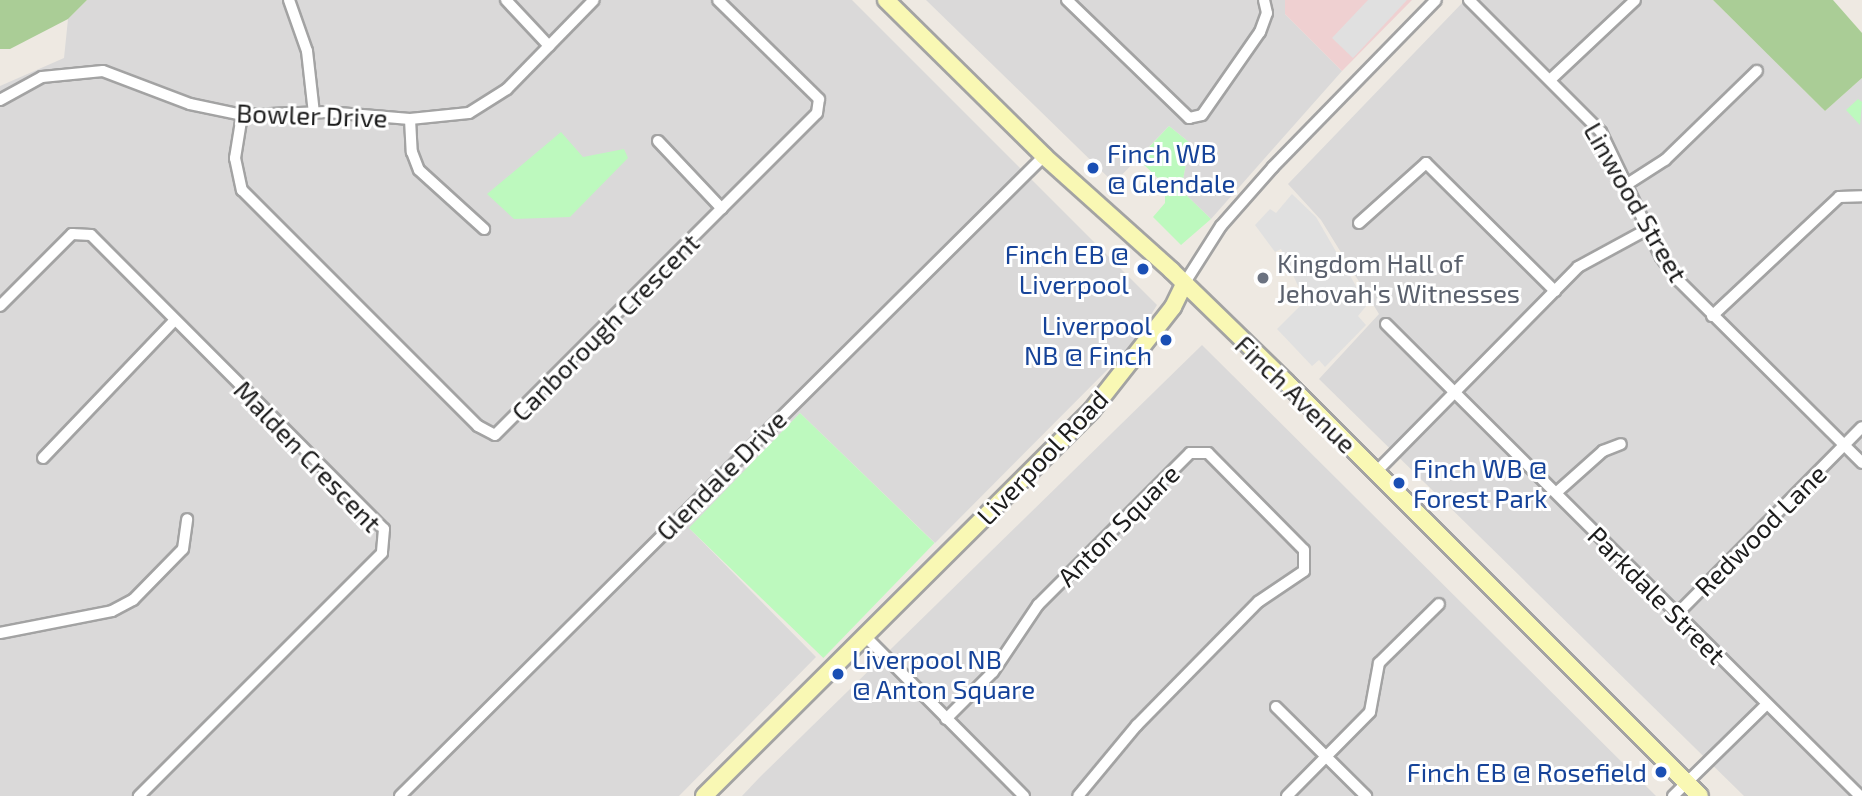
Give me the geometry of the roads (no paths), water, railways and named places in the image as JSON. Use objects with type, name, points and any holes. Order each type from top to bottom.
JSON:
[{"type":"main road","name":"Finch Avenue","points":[[886,0],[1044,156],[1184,284],[1700,796]]},
{"type":"main road","name":"Liverpool Road","points":[[704,796],[1092,410],[1173,307],[1184,284]]},
{"type":"street","points":[[289,0],[307,51],[314,113]]},
{"type":"street","points":[[506,0],[550,46]]},
{"type":"street","name":"Bowler Drive","points":[[0,100],[42,76],[103,71],[190,104],[242,115],[314,113],[410,119],[469,113],[507,89],[594,0]]},
{"type":"street","name":"Canborough Crescent","points":[[242,115],[235,158],[242,191],[478,426],[495,435],[817,113],[819,99],[718,0]]},
{"type":"street","points":[[1067,0],[1189,118],[1202,115],[1260,33],[1267,13],[1264,0]]},
{"type":"street","name":"Liverpool Road","points":[[1184,284],[1221,226],[1266,175],[1436,0]]},
{"type":"street","name":"Linwood Street","points":[[1469,0],[1551,79],[1601,132],[1629,183],[1648,229],[1677,279],[1862,463]]},
{"type":"street","points":[[1551,79],[1635,0]]},
{"type":"street","points":[[1629,183],[1665,160],[1757,71]]},
{"type":"street","points":[[410,119],[412,152],[419,170],[484,229]]},
{"type":"street","points":[[658,141],[722,209]]},
{"type":"street","name":"Glendale Drive","points":[[400,796],[1044,156]]},
{"type":"street","points":[[1359,223],[1426,163],[1555,291]]},
{"type":"street","points":[[1712,316],[1839,197],[1862,196]]},
{"type":"street","points":[[1376,472],[1578,267],[1648,229]]},
{"type":"street","name":"Malden Crescent","points":[[0,306],[72,234],[91,235],[384,529],[386,541],[382,553],[139,796]]},
{"type":"street","points":[[43,458],[174,321]]},
{"type":"street","name":"Parkdale Street","points":[[1386,324],[1860,796]]},
{"type":"street","name":"Redwood Lane","points":[[1676,615],[1862,427]]},
{"type":"street","points":[[1557,492],[1603,451],[1621,444]]},
{"type":"street","name":"Anton Square","points":[[946,719],[993,672],[1038,605],[1190,453],[1209,453],[1304,550],[1304,571],[1258,602],[1138,725],[1078,796]]},
{"type":"street","points":[[0,633],[112,611],[133,600],[183,549],[187,519]]},
{"type":"street","points":[[1287,796],[1370,712],[1379,663],[1439,604]]},
{"type":"street","points":[[864,635],[1024,796]]},
{"type":"street","points":[[1672,796],[1766,705]]},
{"type":"street","points":[[1276,707],[1366,796]]},
{"type":"place","name":"Finch WB @ Glendale","points":[[1093,168]]},
{"type":"place","name":"Finch EB @ Liverpool","points":[[1143,269]]},
{"type":"place","name":"Kingdom Hall of Jehovah's Witnesses","points":[[1263,278]]},
{"type":"place","name":"Liverpool NB @ Finch","points":[[1166,340]]},
{"type":"place","name":"Finch WB @ Forest Park","points":[[1399,483]]},
{"type":"place","name":"Liverpool NB @ Anton Square","points":[[838,674]]},
{"type":"place","name":"Finch EB @ Rosefield","points":[[1661,772]]}]
